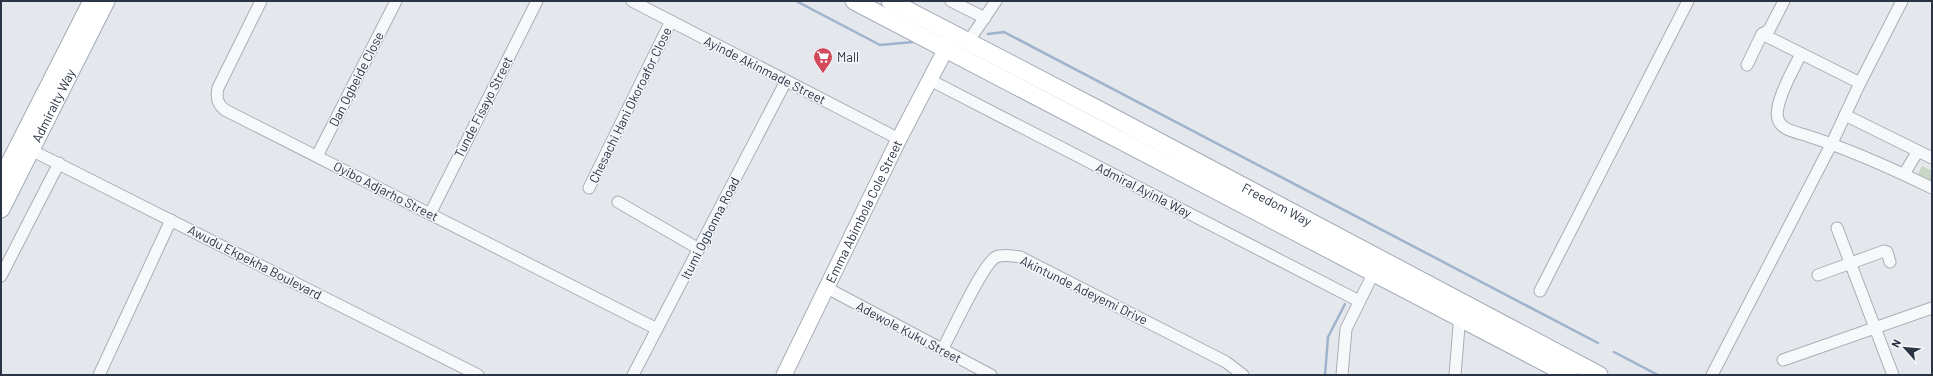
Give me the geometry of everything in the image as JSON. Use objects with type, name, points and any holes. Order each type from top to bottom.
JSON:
[{"type":"main road","name":"Admiralty Way","points":[[1,180],[92,1]]},
{"type":"main road","name":"Admiralty Way","points":[[1,209],[106,1]]},
{"type":"main road","name":"Freedom Way","points":[[854,1],[1374,272],[1568,375]]},
{"type":"main road","name":"Freedom Way","points":[[890,1],[1599,375]]},
{"type":"street","name":"Oyibo Adjarho Street","points":[[261,1],[218,88],[217,100],[220,106],[225,110],[657,329]]},
{"type":"street","name":"Dan Ogbeide Close","points":[[317,156],[396,1]]},
{"type":"street","name":"Tunde Fisayo Street","points":[[430,214],[537,1]]},
{"type":"street","name":"Ayinde Akinmade Street","points":[[632,1],[900,139]]},
{"type":"street","points":[[951,1],[985,18]]},
{"type":"street","points":[[946,49],[985,18],[996,1]]},
{"type":"street","points":[[1540,291],[1688,1]]},
{"type":"street","points":[[1747,65],[1762,34],[1769,30],[1784,1]]},
{"type":"street","points":[[1712,375],[1832,144],[1860,83],[1902,1]]},
{"type":"street","name":"Chesachi Hani Okoroafor Close","points":[[589,188],[671,22]]},
{"type":"street","points":[[1762,34],[1860,83]]},
{"type":"street","name":"Emma Abimbola Cole Street","points":[[784,375],[946,49]]},
{"type":"street","points":[[1801,54],[1779,101],[1776,114],[1778,121],[1784,128],[1832,144],[1904,174],[1932,188]]},
{"type":"street","name":"Admiral Ayinla Way","points":[[930,80],[1359,301]]},
{"type":"street","name":"Itumi Ogbonna Road","points":[[633,375],[786,81]]},
{"type":"street","points":[[1845,115],[1932,158]]},
{"type":"street","name":"Awudu Ekpekha Boulevard","points":[[31,150],[478,375]]},
{"type":"street","points":[[1904,174],[1918,152]]},
{"type":"street","points":[[1,276],[59,163]]},
{"type":"street","points":[[618,202],[699,249]]},
{"type":"street","points":[[99,375],[171,220]]},
{"type":"street","points":[[1837,228],[1893,375]]},
{"type":"street","points":[[1818,275],[1885,251],[1890,262]]},
{"type":"street","name":"Akintunde Adeyemi Drive","points":[[942,350],[985,268],[996,257],[1011,255],[1020,257],[1226,362],[1243,375]]},
{"type":"street","points":[[1342,375],[1346,330],[1374,272]]},
{"type":"street","name":"Adewole Kuku Street","points":[[827,288],[991,375]]},
{"type":"street","points":[[1455,375],[1460,318],[1459,301]]},
{"type":"street","points":[[1783,360],[1932,308]]},
{"type":"green space","points":[[1922,166],[1932,171],[1932,189],[1915,180]]},
{"type":"waterway","points":[[796,1],[880,45],[913,42]]},
{"type":"waterway","points":[[988,34],[1004,32],[1598,343]]},
{"type":"waterway","points":[[1325,375],[1328,337],[1345,304]]},
{"type":"waterway","points":[[1614,352],[1658,375]]},
{"type":"place","name":"Mall","points":[[823,74]]}]
